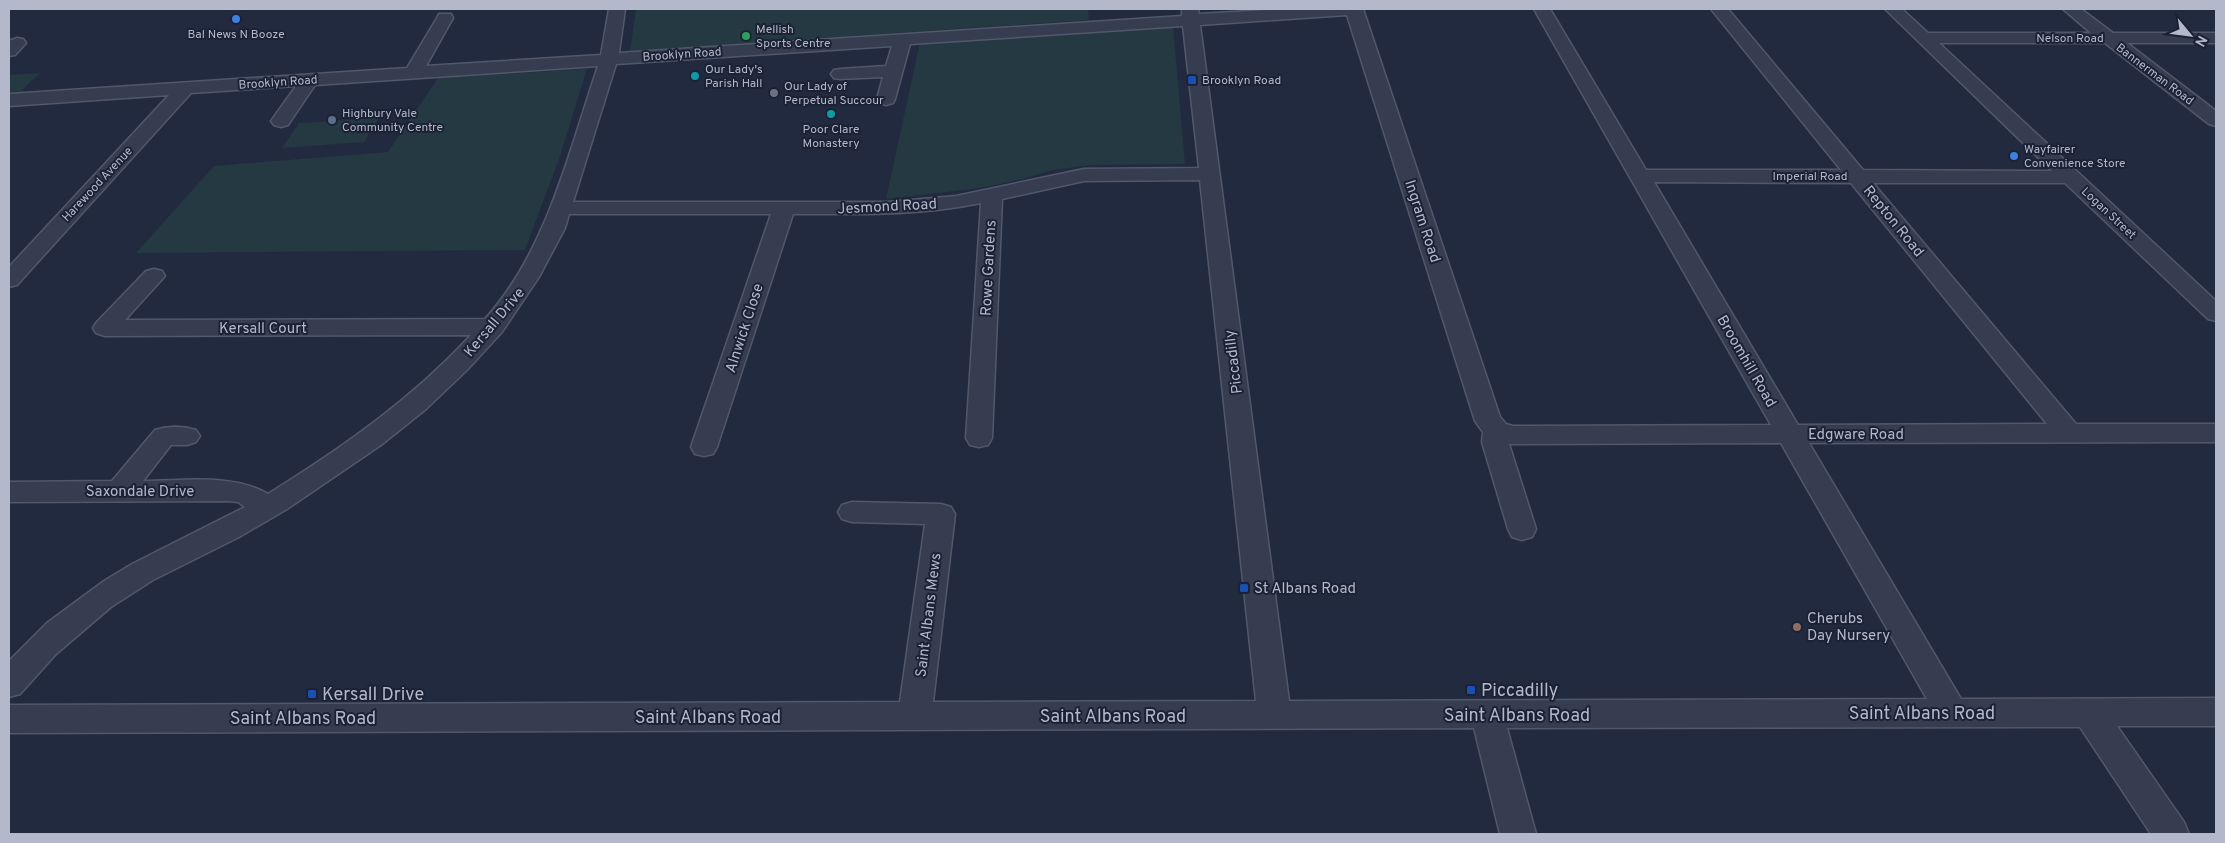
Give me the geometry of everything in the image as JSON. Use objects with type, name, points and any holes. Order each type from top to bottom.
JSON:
[{"type":"street","name":"Kersall Drive","points":[[9,684],[45,644],[79,615],[116,588],[267,507],[323,473],[375,436],[434,387],[463,360],[493,327],[525,284],[550,237],[609,59],[617,9]]},
{"type":"street","name":"Brooklyn Road","points":[[9,100],[903,39],[1191,14],[1354,9]]},
{"type":"street","name":"Ingram Road","points":[[1354,9],[1488,421],[1497,430]]},
{"type":"street","name":"Broomhill Road","points":[[1542,9],[1952,713]]},
{"type":"street","name":"Repton Road","points":[[1719,9],[2069,434]]},
{"type":"street","name":"Logan Street","points":[[1893,9],[2216,314]]},
{"type":"street","name":"Bannerman Road","points":[[2071,9],[2216,120]]},
{"type":"street","name":"Piccadilly","points":[[1191,14],[1274,715]]},
{"type":"street","points":[[414,72],[445,18]]},
{"type":"street","name":"Nelson Road","points":[[1924,38],[2216,38]]},
{"type":"street","points":[[886,99],[903,39]]},
{"type":"street","points":[[840,74],[894,71]]},
{"type":"street","points":[[281,121],[310,79]]},
{"type":"street","name":"Harewood Avenue","points":[[9,280],[186,88]]},
{"type":"street","name":"Jesmond Road","points":[[561,208],[888,208],[956,202],[1084,175],[1210,174]]},
{"type":"street","name":"Imperial Road","points":[[1639,176],[2072,177]]},
{"type":"street","name":"Rowe Gardens","points":[[978,438],[992,195]]},
{"type":"street","name":"Alnwick Close","points":[[704,447],[784,208]]},
{"type":"street","name":"Kersall Court","points":[[154,276],[105,328],[493,327]]},
{"type":"street","name":"Edgware Road","points":[[1497,430],[1511,435],[2216,433]]},
{"type":"street","points":[[1497,430],[1495,442],[1522,529]]},
{"type":"street","points":[[119,492],[164,436],[187,436]]},
{"type":"street","name":"Saxondale Drive","points":[[9,492],[226,491],[244,493],[267,507]]},
{"type":"street","name":"Saint Albans Mews","points":[[852,512],[940,514],[915,716]]},
{"type":"street","name":"Saint Albans Road","points":[[9,719],[2216,712]]},
{"type":"street","points":[[2089,713],[2171,834]]},
{"type":"street","points":[[1487,715],[1518,834]]},
{"type":"shaded area","name":"Mellish Sports Centre","points":[[636,9],[1088,9],[1089,20],[630,51]]},
{"type":"shaded area","points":[[1173,26],[1185,164],[1091,165],[1053,170],[1023,179],[980,188],[886,199],[920,42]]},
{"type":"shaded area","points":[[587,69],[559,159],[525,250],[136,253],[214,166],[388,152],[438,78]]},
{"type":"shaded area","points":[[40,73],[21,91],[9,92],[9,75]]},
{"type":"shaded area","points":[[379,118],[364,142],[282,148],[299,123]]},
{"type":"place","name":"Bal News N Booze","points":[[236,19]]},
{"type":"place","name":"Mellish Sports Centre","points":[[746,36]]},
{"type":"place","name":"Our Lady's Parish Hall","points":[[695,76]]},
{"type":"place","name":"Brooklyn Road","points":[[1192,80]]},
{"type":"place","name":"Our Lady of Perpetual Succour","points":[[774,93]]},
{"type":"place","name":"Poor Clare Monastery","points":[[831,114]]},
{"type":"place","name":"Highbury Vale Community Centre","points":[[332,120]]},
{"type":"place","name":"Wayfairer Convenience Store","points":[[2014,156]]},
{"type":"place","name":"St Albans Road","points":[[1244,588]]},
{"type":"place","name":"Cherubs Day Nursery","points":[[1797,627]]},
{"type":"place","name":"Piccadilly","points":[[1471,690]]},
{"type":"place","name":"Kersall Drive","points":[[312,694]]}]
